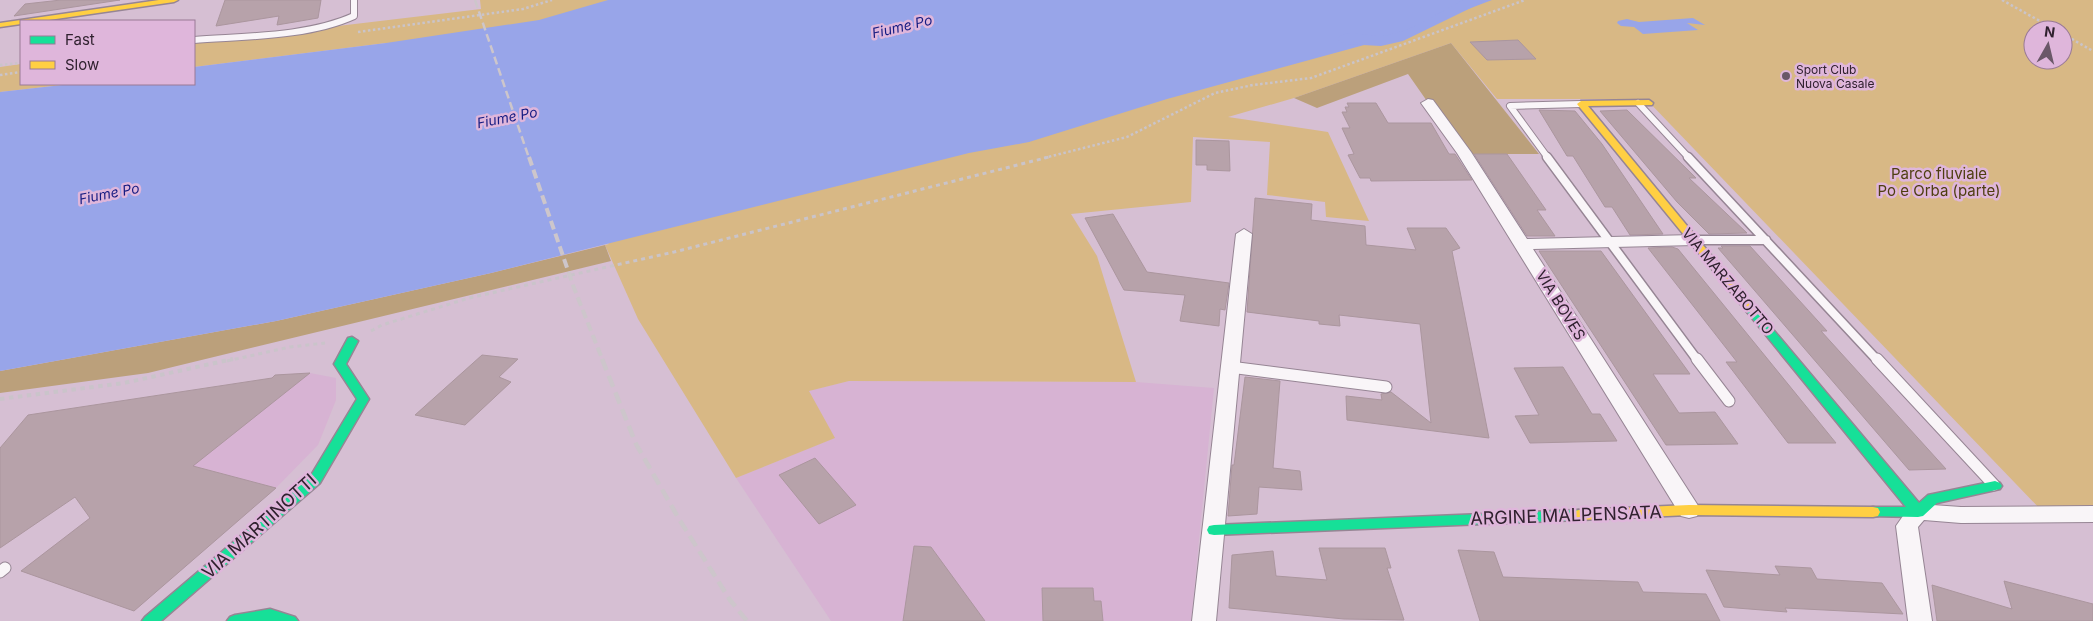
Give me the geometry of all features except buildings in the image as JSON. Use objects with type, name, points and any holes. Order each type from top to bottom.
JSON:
[{"type":"street","points":[[35,20],[174,0]]},
{"type":"street","points":[[0,25],[20,22]]},
{"type":"street","name":"VIA BOVES","points":[[1428,103],[1464,152],[1689,510]]},
{"type":"street","points":[[1580,104],[1644,103]]},
{"type":"street","name":"VIA MARZABOTTO","points":[[1580,104],[1918,512]]},
{"type":"street","points":[[1204,621],[1244,234]]},
{"type":"street","points":[[1522,244],[1694,240]]},
{"type":"street","name":"VIA MARTINOTTI","points":[[150,621],[315,480],[363,399],[340,364],[352,341]]},
{"type":"street","points":[[1920,621],[1907,526],[1918,512],[1933,499],[1995,486]]},
{"type":"street","name":"ARGINE MALPENSATA","points":[[1214,530],[1689,510],[1918,512],[1960,515],[2093,514]]},
{"type":"street","points":[[235,621],[253,616],[270,615],[290,621]]},
{"type":"lane","points":[[195,40],[323,26],[347,21],[354,16],[354,0]]},
{"type":"lane","points":[[1644,103],[1766,240],[1995,486]]},
{"type":"lane","points":[[1580,104],[1510,106],[1608,242],[1729,401]]},
{"type":"lane","points":[[1694,240],[1766,240]]},
{"type":"lane","points":[[1230,367],[1386,387]]},
{"type":"path","points":[[357,32],[516,10],[552,0]]},
{"type":"path","points":[[0,399],[124,383],[290,347],[352,341],[382,326],[469,298],[674,252],[1127,137],[1215,93],[1253,85],[1311,78],[1525,0]]},
{"type":"path","points":[[2002,0],[2038,20]]},
{"type":"path","points":[[2073,40],[2093,51]]},
{"type":"path","points":[[0,65],[20,62]]},
{"type":"path","points":[[0,74],[20,72]]},
{"type":"shaded area","points":[[1451,43],[1539,154],[1464,154],[1408,74],[1317,108],[1294,98]]},
{"type":"shaded area","points":[[605,245],[611,261],[148,373],[0,393],[0,371],[276,321],[491,273]]},
{"type":"shaded area","points":[[310,373],[336,378],[336,400],[318,445],[276,488],[134,611],[21,571],[275,375]]},
{"type":"shaded area","points":[[849,381],[1136,382],[1214,388],[1191,621],[831,621],[736,478],[834,438],[808,391]]},
{"type":"green space","name":"Parco fluviale Po e Orba (parte)","points":[[480,0],[2093,0],[2093,510],[2042,511],[1646,99],[1497,99],[1451,43],[1294,98],[1228,117],[1328,132],[1369,221],[1326,217],[1325,202],[1267,195],[1270,142],[1193,137],[1191,202],[1071,214],[1097,256],[1136,382],[849,381],[809,391],[835,438],[736,478],[638,319],[605,245],[609,244],[386,43],[195,67],[195,43],[481,9]]},
{"type":"green space","points":[[20,64],[20,85],[62,85],[0,92],[0,67]]},
{"type":"water","name":"Fiume Po","points":[[608,0],[1492,0],[1397,36],[1167,99],[1029,142],[969,153],[491,273],[276,321],[0,371],[0,92],[62,85],[195,85],[195,67],[386,43],[539,20]]},
{"type":"water","points":[[1693,18],[1705,25],[1687,23],[1698,30],[1643,34],[1634,27],[1621,26],[1617,23],[1627,19],[1639,22]]},
{"type":"waterway","points":[[1345,39],[1381,41],[1403,36],[1476,0]]},
{"type":"railway","points":[[475,0],[529,158]]},
{"type":"railway","points":[[529,157],[574,288],[603,361]]},
{"type":"railway","points":[[602,359],[636,444],[679,519],[730,600],[747,621]]},
{"type":"traffic: fast","points":[[1751,310],[1918,512]]},
{"type":"traffic: fast","points":[[150,621],[315,480],[363,399],[340,364],[352,341]]},
{"type":"traffic: fast","points":[[1873,512],[1918,512],[1933,499],[1995,486]]},
{"type":"traffic: fast","points":[[1214,530],[1579,515]]},
{"type":"traffic: fast","points":[[235,621],[270,615],[290,621]]},
{"type":"traffic: slow","points":[[35,20],[174,0]]},
{"type":"traffic: slow","points":[[0,25],[20,22]]},
{"type":"traffic: slow","points":[[1649,103],[1581,104],[1751,310]]},
{"type":"traffic: slow","points":[[1579,515],[1689,510],[1873,512]]},
{"type":"place","name":"Sport Club Nuova Casale","points":[[1786,76]]}]
